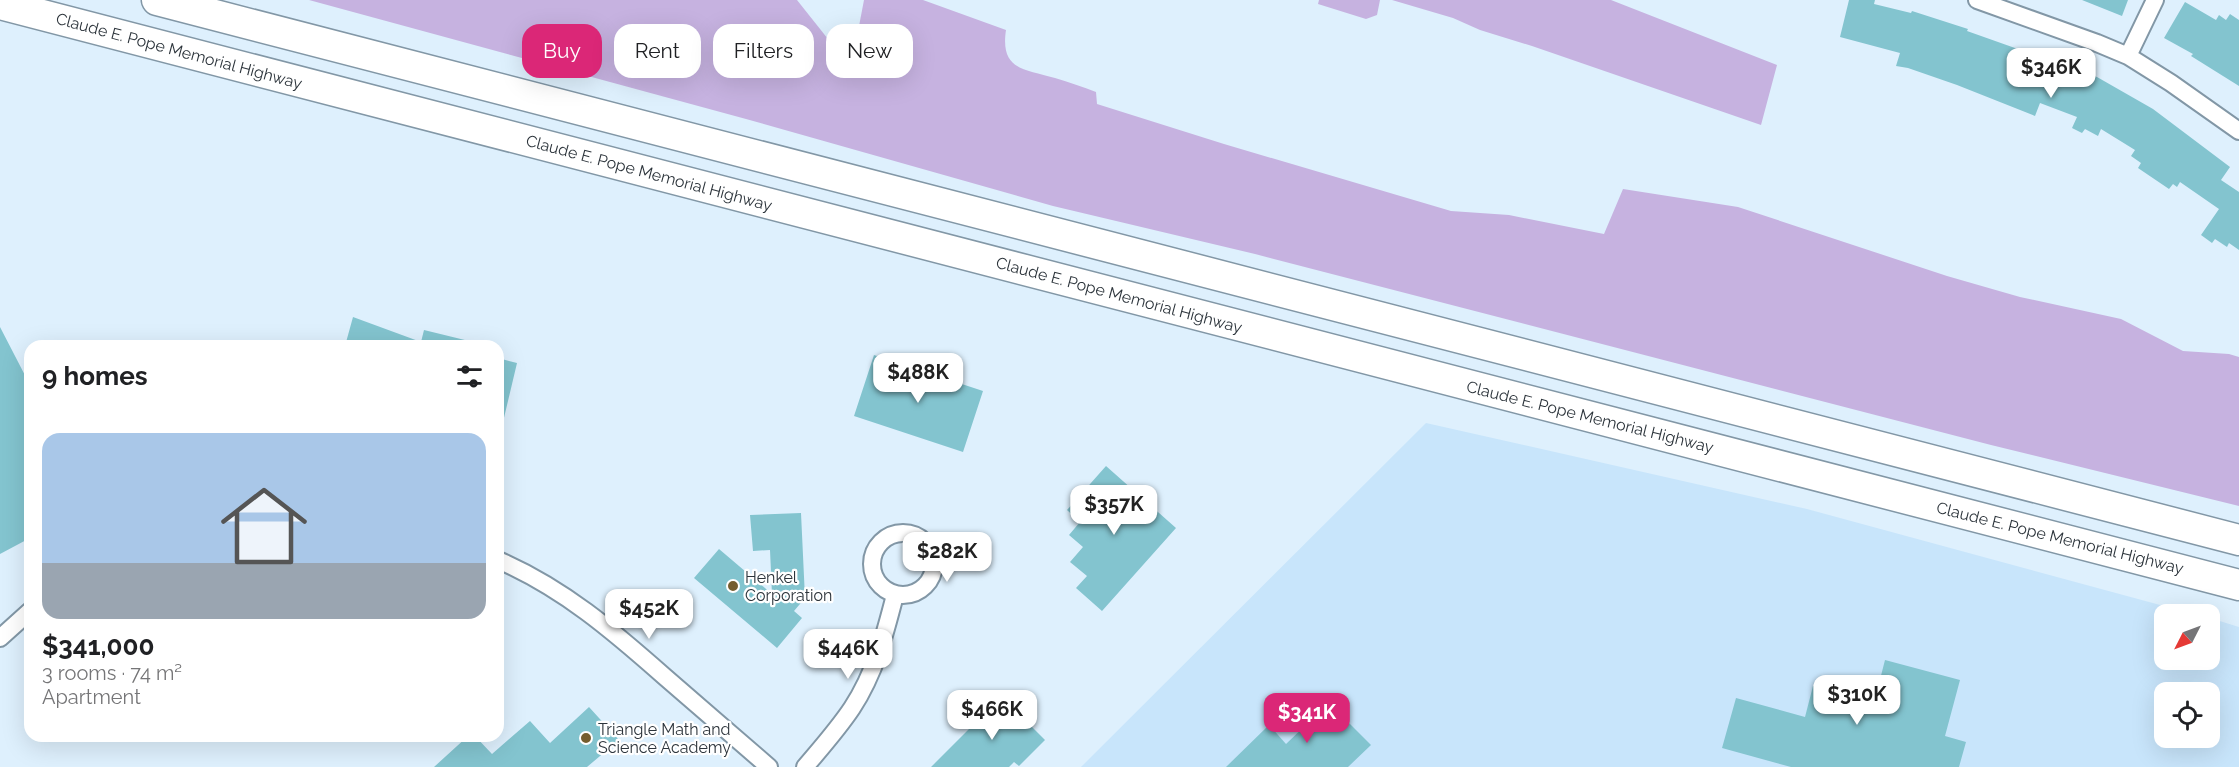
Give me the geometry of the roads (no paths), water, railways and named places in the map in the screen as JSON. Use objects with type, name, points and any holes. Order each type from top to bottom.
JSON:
[{"type":"highway","points":[[157,0],[2239,540]]},
{"type":"highway","name":"Claude E. Pope Memorial Highway","points":[[0,4],[2239,585]]},
{"type":"street","points":[[1977,0],[2097,42],[2128,56],[2239,131]]},
{"type":"street","points":[[2128,56],[2155,0]]},
{"type":"street","points":[[504,563],[528,573],[573,600],[606,625],[769,767]]},
{"type":"street","points":[[805,767],[851,709],[862,691],[883,644],[895,595]]},
{"type":"street","points":[[0,638],[24,616]]},
{"type":"place","name":"Henkel Corporation","points":[[733,586]]},
{"type":"place","name":"Triangle Math and Science Academy","points":[[586,738]]}]
